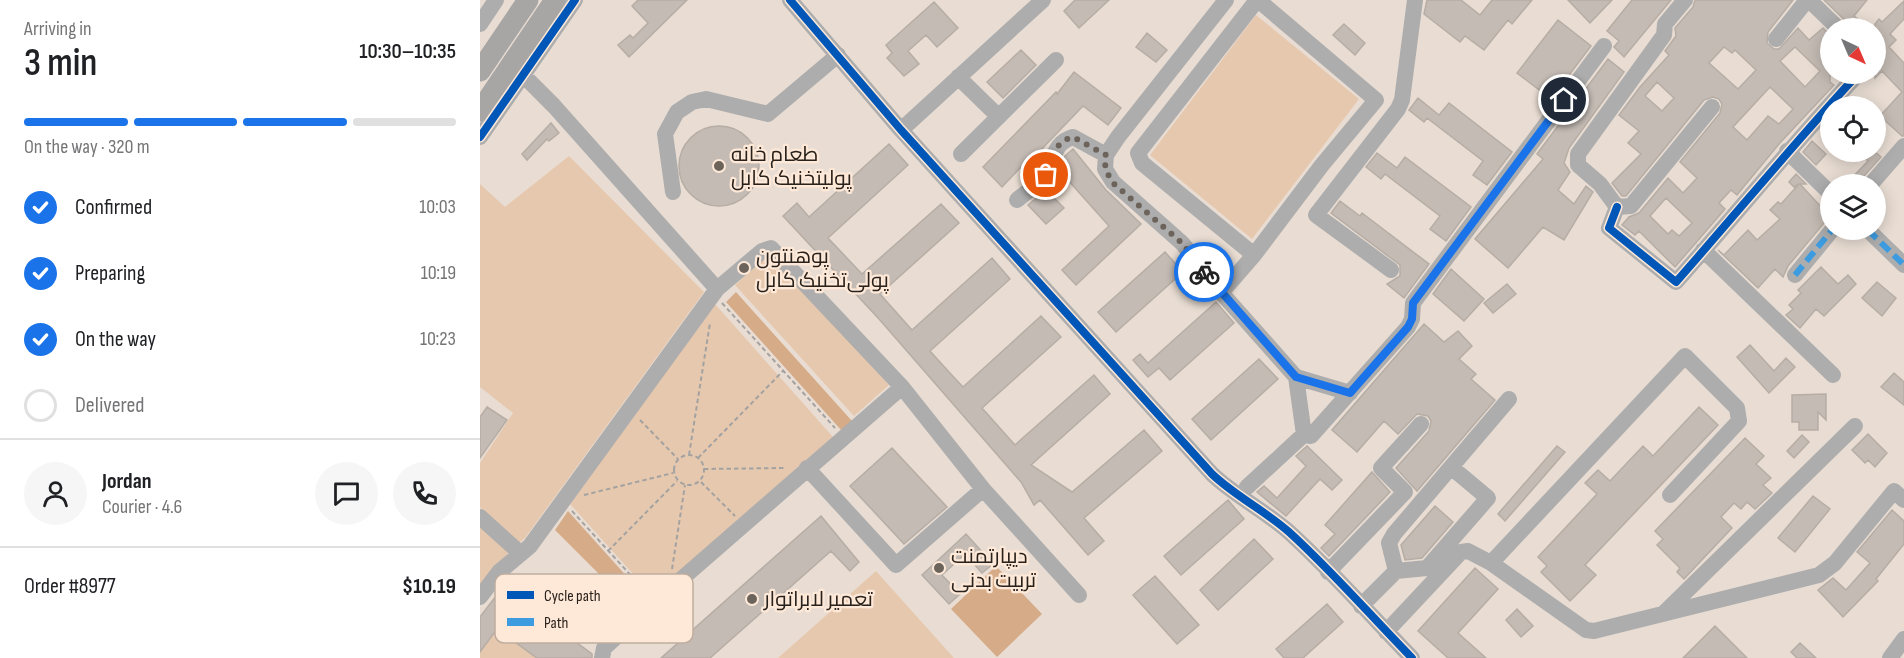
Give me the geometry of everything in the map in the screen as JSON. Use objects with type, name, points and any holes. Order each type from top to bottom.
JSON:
[{"type":"main road","points":[[480,71],[528,0]]},
{"type":"main road","points":[[480,111],[517,69],[555,0]]},
{"type":"street","points":[[480,24],[496,0]]},
{"type":"street","points":[[480,137],[517,69],[575,0]]},
{"type":"street","points":[[790,0],[901,130],[1212,474],[1225,487],[1264,511],[1329,572],[1412,658]]},
{"type":"street","points":[[901,130],[1043,0]]},
{"type":"street","points":[[1226,0],[1106,155],[1105,169],[1113,183],[1182,243],[1221,293],[1296,377],[1350,393]]},
{"type":"street","points":[[1221,293],[1254,255],[1322,165],[1376,100],[1258,0],[1138,153],[1142,163],[1254,255]]},
{"type":"street","points":[[1391,270],[1316,215],[1398,109],[1402,100],[1415,0]]},
{"type":"street","points":[[1617,207],[1600,184],[1578,165],[1578,154],[1664,35],[1665,24],[1685,0]]},
{"type":"street","points":[[1776,39],[1808,0],[1827,18]]},
{"type":"street","points":[[1304,435],[1311,436],[1408,327],[1412,319],[1413,303],[1604,46]]},
{"type":"street","points":[[673,192],[665,134],[677,112],[692,102],[706,99],[768,114],[838,55]]},
{"type":"street","points":[[961,154],[1056,60]]},
{"type":"street","points":[[517,69],[716,292]]},
{"type":"street","points":[[958,77],[998,116]]},
{"type":"street","points":[[1617,207],[1609,228],[1676,282],[1787,151],[1849,84]]},
{"type":"street","points":[[1617,207],[1631,206],[1712,107]]},
{"type":"street","points":[[1017,200],[1046,175],[1052,155],[1066,139],[1073,137],[1106,155]]},
{"type":"street","points":[[1880,174],[1904,147]]},
{"type":"street","points":[[1787,151],[1820,183]]},
{"type":"street","points":[[1795,275],[1824,240]]},
{"type":"street","points":[[1878,240],[1904,265]]},
{"type":"street","points":[[497,574],[530,546],[716,292],[762,251],[771,248],[902,387],[983,489],[1078,595]]},
{"type":"street","points":[[1703,250],[1833,375]]},
{"type":"street","points":[[1491,562],[1685,357],[1737,408],[1739,421],[1670,495]]},
{"type":"street","points":[[1296,377],[1304,435]]},
{"type":"street","points":[[687,574],[902,387]]},
{"type":"street","points":[[1396,571],[1389,543],[1509,399]]},
{"type":"street","points":[[1329,572],[1405,492],[1381,468],[1422,424]]},
{"type":"street","points":[[1663,614],[1855,426]]},
{"type":"street","points":[[1247,487],[1304,435]]},
{"type":"street","points":[[1361,606],[1396,571],[1427,568],[1488,498],[1451,467]]},
{"type":"street","points":[[807,468],[896,566],[983,489]]},
{"type":"street","points":[[1386,632],[1461,552],[1468,551],[1491,562],[1586,630],[1594,631],[1819,575],[1835,563],[1894,491],[1904,500]]},
{"type":"street","points":[[480,517],[521,554]]},
{"type":"street","points":[[480,597],[495,577]]},
{"type":"street","points":[[1890,658],[1904,639]]},
{"type":"street","points":[[602,658],[604,648],[610,643]]},
{"type":"path","points":[[716,292],[843,437]]},
{"type":"path","points":[[689,455],[716,292]]},
{"type":"path","points":[[698,458],[783,371]]},
{"type":"path","points":[[629,409],[678,459]]},
{"type":"path","points":[[678,459],[689,455],[698,458],[704,470],[700,481]]},
{"type":"path","points":[[678,459],[673,473],[677,481],[685,485],[700,481]]},
{"type":"path","points":[[704,470],[807,468]]},
{"type":"path","points":[[629,574],[563,500],[673,473]]},
{"type":"path","points":[[608,551],[677,481]]},
{"type":"path","points":[[700,481],[743,525]]},
{"type":"path","points":[[671,574],[685,485]]},
{"type":"shaded area","points":[[1256,15],[1359,99],[1252,239],[1150,155]]},
{"type":"shaded area","points":[[569,156],[704,292],[525,538],[514,547],[480,507],[480,463],[513,413],[480,387],[480,184],[505,207]]},
{"type":"shaded area","points":[[770,253],[889,385],[854,416],[735,285]]},
{"type":"shaded area","points":[[736,292],[852,421],[842,431],[726,302]]},
{"type":"shaded area","points":[[715,304],[833,437],[678,574],[633,574],[570,504]]},
{"type":"shaded area","points":[[568,511],[625,574],[599,574],[555,530]]},
{"type":"shaded area","points":[[480,524],[512,548],[480,590]]},
{"type":"shaded area","points":[[996,566],[1042,614],[997,657],[951,609]]},
{"type":"shaded area","points":[[876,571],[954,658],[778,658]]},
{"type":"shaded area","points":[[495,632],[495,643],[516,643],[537,658],[480,658],[480,652]]},
{"type":"building","points":[[638,0],[687,0],[629,57],[618,45],[630,35],[633,38],[648,23],[632,6]]},
{"type":"building","points":[[1075,0],[1109,0],[1079,28],[1064,11]]},
{"type":"building","points":[[1427,0],[1461,0],[1480,15],[1492,0],[1532,0],[1512,24],[1508,20],[1484,50],[1465,36],[1460,42],[1424,14]]},
{"type":"building","points":[[1568,0],[1612,0],[1590,23]]},
{"type":"building","points":[[1632,0],[1671,0],[1624,57],[1614,47],[1619,41],[1607,31]]},
{"type":"building","points":[[1695,0],[1793,0],[1768,32],[1767,43],[1774,49],[1779,49],[1798,28],[1809,40],[1820,31],[1820,71],[1820,84],[1834,85],[1824,96],[1820,96],[1820,100],[1779,144],[1737,195],[1731,190],[1719,203],[1725,209],[1675,267],[1639,231],[1635,235],[1622,225],[1629,217],[1639,213],[1668,178],[1683,193],[1697,178],[1680,162],[1720,113],[1722,104],[1719,99],[1713,97],[1704,100],[1626,196],[1622,196],[1612,183],[1641,154],[1628,143],[1639,131],[1619,115],[1669,55],[1665,51],[1676,36],[1675,28],[1693,7]],"holes":[[[1724,47],[1732,53],[1735,50],[1756,70],[1738,89],[1709,63]],[[1795,47],[1820,71],[1805,87],[1780,61]],[[1657,82],[1674,98],[1662,111],[1645,96]],[[1770,87],[1793,109],[1779,124],[1768,116],[1747,140],[1733,127]],[[1666,198],[1692,223],[1679,236],[1672,230],[1668,234],[1650,216]]]},
{"type":"building","points":[[1824,0],[1867,0],[1854,16],[1856,18],[1843,18]]},
{"type":"building","points":[[1904,1],[1904,19],[1890,34],[1896,40],[1889,47],[1904,63],[1904,136],[1886,121],[1886,109],[1902,92],[1886,75],[1886,18]]},
{"type":"building","points":[[934,2],[958,28],[937,47],[926,35],[908,51],[919,64],[904,76],[887,58],[892,53],[886,45]]},
{"type":"building","points":[[1558,20],[1591,46],[1551,99],[1517,73]]},
{"type":"building","points":[[1344,24],[1365,43],[1355,55],[1333,35]]},
{"type":"building","points":[[1147,33],[1167,50],[1156,62],[1136,47]]},
{"type":"building","points":[[1021,50],[1036,65],[1003,98],[987,82]]},
{"type":"building","points":[[1608,59],[1624,72],[1569,148],[1564,163],[1570,172],[1558,190],[1574,204],[1586,186],[1593,192],[1564,240],[1543,227],[1508,268],[1475,239],[1543,159],[1537,154]]},
{"type":"building","points":[[1074,72],[1121,108],[1108,125],[1083,106],[1037,154],[1042,158],[1030,176],[1021,167],[1002,187],[983,167],[1056,92],[1057,94]]},
{"type":"building","points":[[1418,98],[1439,115],[1449,103],[1512,152],[1487,185],[1473,175],[1483,161],[1427,118],[1424,122],[1409,110]]},
{"type":"building","points":[[551,123],[559,133],[549,141],[547,139],[527,160],[522,154]]},
{"type":"building","name":"طعام خانه پولیتخنیک کابل","points":[[719,126],[734,129],[747,138],[756,151],[759,166],[756,181],[747,194],[734,203],[719,206],[704,203],[691,194],[682,181],[679,166],[682,151],[691,138],[704,129]]},
{"type":"building","points":[[1812,141],[1820,148],[1820,161],[1816,165],[1803,152]]},
{"type":"building","points":[[889,144],[908,165],[828,238],[862,274],[941,204],[959,223],[880,294],[912,330],[992,258],[1010,279],[930,351],[963,387],[1041,316],[1061,337],[982,408],[1015,445],[1094,375],[1110,394],[1031,465],[1072,492],[1144,430],[1162,451],[1084,518],[1104,541],[1088,555],[1040,500],[1034,505],[1021,482],[879,319],[783,216],[797,203],[809,217]]},
{"type":"building","points":[[1073,149],[1106,190],[1141,224],[1076,285],[1062,270],[1109,226],[1059,170],[1065,156]]},
{"type":"building","points":[[1377,153],[1397,168],[1405,157],[1471,207],[1446,241],[1430,229],[1440,216],[1385,174],[1381,179],[1366,167]]},
{"type":"building","points":[[1867,162],[1876,162],[1866,174],[1856,174]]},
{"type":"building","points":[[1796,174],[1806,184],[1800,184],[1820,206],[1820,228],[1788,266],[1783,277],[1775,269],[1758,288],[1718,250],[1724,255],[1748,230],[1757,240],[1780,219],[1770,210],[1778,202],[1781,204],[1799,184],[1794,187],[1789,182]]},
{"type":"building","points":[[1046,190],[1064,208],[1046,224],[1028,205]]},
{"type":"building","points":[[1340,201],[1360,216],[1362,213],[1429,264],[1404,298],[1387,284],[1400,276],[1400,265],[1331,213]]},
{"type":"building","points":[[1165,252],[1183,272],[1116,332],[1098,312]]},
{"type":"building","points":[[1821,267],[1838,284],[1848,275],[1856,284],[1824,316],[1816,309],[1800,328],[1786,315],[1793,309],[1789,305],[1801,293],[1798,290]]},
{"type":"building","points":[[1451,269],[1484,299],[1464,321],[1433,294]]},
{"type":"building","points":[[1877,282],[1896,298],[1882,316],[1862,298]]},
{"type":"building","points":[[1507,284],[1516,294],[1493,313],[1484,303]]},
{"type":"building","points":[[1216,302],[1234,323],[1170,380],[1159,368],[1148,377],[1133,360],[1140,354],[1148,363]]},
{"type":"building","points":[[1424,324],[1444,342],[1458,331],[1472,346],[1459,359],[1476,374],[1471,379],[1495,400],[1417,491],[1396,468],[1429,431],[1431,421],[1428,416],[1417,414],[1398,434],[1384,421],[1357,452],[1332,430]]},
{"type":"building","points":[[1750,345],[1774,371],[1786,358],[1795,367],[1769,393],[1737,357]]},
{"type":"building","points":[[1259,359],[1278,379],[1211,440],[1192,419]]},
{"type":"building","points":[[1894,373],[1904,382],[1904,405],[1881,387]]},
{"type":"building","points":[[1826,394],[1826,420],[1818,412],[1818,430],[1799,430],[1799,422],[1792,422],[1792,395]]},
{"type":"building","points":[[487,407],[507,420],[480,458],[480,417]]},
{"type":"building","points":[[1699,407],[1718,425],[1585,565],[1596,575],[1570,601],[1541,572],[1547,566],[1538,557],[1597,494],[1585,483],[1598,470],[1610,481],[1643,446],[1653,456]]},
{"type":"building","points":[[1868,434],[1887,453],[1875,467],[1868,460],[1865,463],[1852,450]]},
{"type":"building","points":[[1802,435],[1809,442],[1794,458],[1787,451]]},
{"type":"building","points":[[1745,438],[1764,456],[1756,464],[1771,478],[1763,485],[1772,493],[1755,509],[1747,502],[1741,509],[1734,503],[1721,517],[1732,528],[1684,579],[1677,572],[1680,568],[1657,545],[1663,539],[1655,531]]},
{"type":"building","points":[[1307,446],[1342,480],[1332,490],[1320,479],[1286,516],[1257,492],[1264,486],[1277,498],[1306,466],[1296,456]]},
{"type":"building","points":[[1557,446],[1565,452],[1505,521],[1498,514]]},
{"type":"building","points":[[892,448],[947,507],[904,544],[850,486]]},
{"type":"building","points":[[1372,472],[1390,492],[1329,556],[1321,548],[1335,534],[1325,525]]},
{"type":"building","points":[[1813,496],[1830,509],[1795,552],[1778,538]]},
{"type":"building","points":[[1228,500],[1244,519],[1181,575],[1164,556]]},
{"type":"building","points":[[1435,506],[1453,522],[1422,558],[1405,560],[1401,545]]},
{"type":"building","points":[[1892,510],[1904,521],[1904,544],[1876,579],[1878,581],[1843,617],[1818,590],[1833,578],[1846,590],[1870,563],[1857,552]]},
{"type":"building","name":"تعمیر لابراتوار","points":[[821,516],[859,562],[850,571],[831,551],[710,658],[661,658],[678,643],[693,643],[693,630]]},
{"type":"building","name":"دیپارتمنت تربیت بدنی","points":[[966,534],[993,564],[982,573],[965,554],[942,575],[960,594],[949,604],[922,575]]},
{"type":"building","points":[[1254,539],[1273,559],[1218,610],[1200,590]]},
{"type":"building","points":[[1475,568],[1498,589],[1458,633],[1486,658],[1448,658],[1418,631]]},
{"type":"building","points":[[1155,576],[1199,625],[1177,644],[1133,595]]},
{"type":"building","points":[[495,597],[495,632],[480,652],[480,617]]},
{"type":"building","points":[[1327,604],[1343,622],[1303,658],[1284,658],[1276,649]]},
{"type":"building","points":[[1517,609],[1533,626],[1521,637],[1506,620]]},
{"type":"building","points":[[1715,626],[1747,658],[1683,658]]},
{"type":"building","points":[[516,643],[577,643],[592,654],[592,658],[537,658]]},
{"type":"building","points":[[1800,643],[1816,658],[1797,658],[1791,652]]},
{"type":"marked path","points":[[1795,275],[1824,240]]},
{"type":"marked path","points":[[1878,240],[1904,265]]},
{"type":"cycle path","points":[[480,137],[575,0]]},
{"type":"cycle path","points":[[790,0],[901,130],[1212,474],[1289,532],[1412,658]]},
{"type":"cycle path","points":[[1617,207],[1609,228],[1676,282],[1849,84]]},
{"type":"way so far","points":[[1046,175],[1052,155],[1058,145],[1066,139],[1073,137],[1106,155],[1105,169],[1113,183],[1182,243],[1204,272]]},
{"type":"place","name":"طعام خانه پولیتخنیک کابل","points":[[719,166]]},
{"type":"place","name":"پوهنتون پولی‌تخنیک کابل","points":[[744,268]]},
{"type":"place","name":"دیپارتمنت تربیت بدنی","points":[[939,568]]},
{"type":"place","name":"تعمیر لابراتوار","points":[[752,599]]},
{"type":"route","points":[[1204,272],[1296,377],[1350,393],[1408,327],[1412,319],[1413,303],[1564,100]]}]
